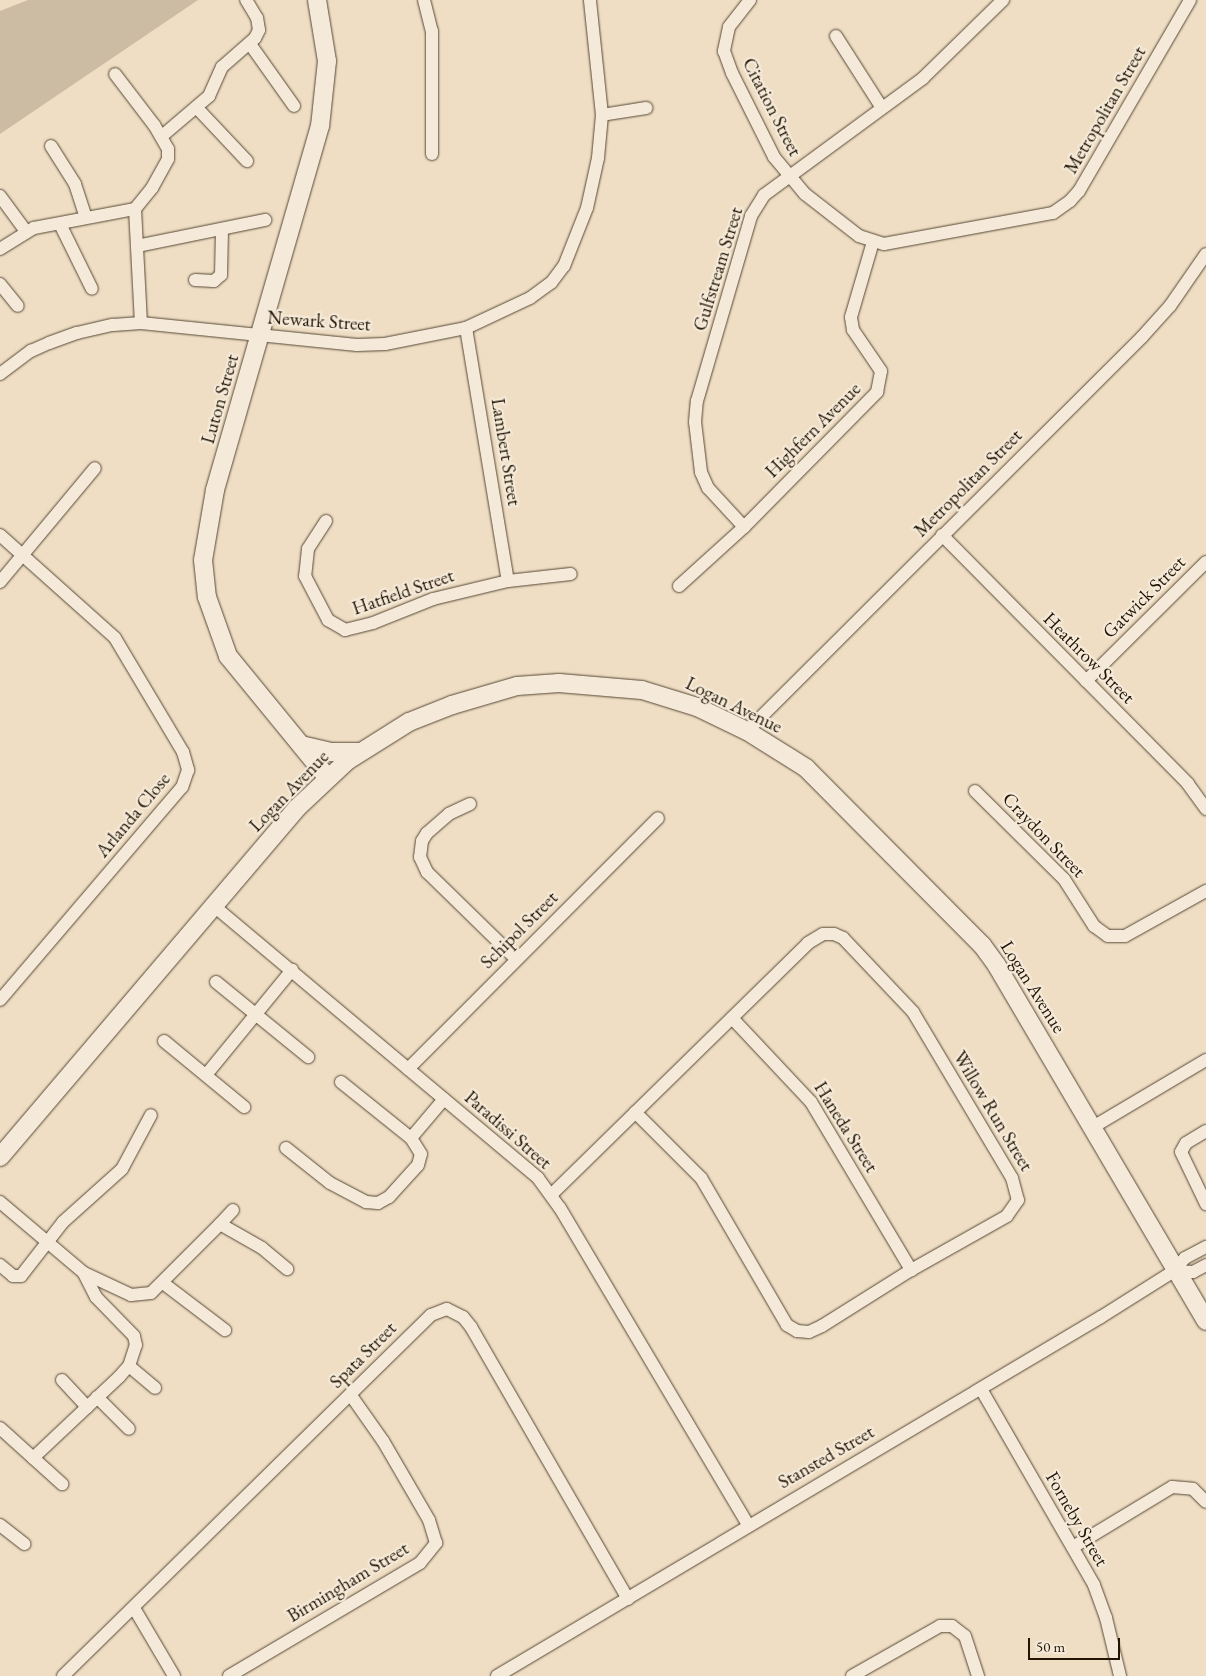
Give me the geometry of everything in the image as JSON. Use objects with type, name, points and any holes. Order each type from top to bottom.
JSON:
[{"type":"street","points":[[162,136],[196,108],[214,90],[222,67],[250,44],[258,33],[258,25],[246,0]]},
{"type":"street","name":"Luton Street","points":[[317,0],[327,61],[322,117],[261,336],[215,490],[203,560],[209,605],[228,656],[327,777]]},
{"type":"street","points":[[424,0],[432,31],[432,154]]},
{"type":"street","name":"Newark Street","points":[[0,374],[32,351],[77,332],[141,323],[357,345],[409,341],[466,328],[530,298],[551,283],[564,266],[587,208],[598,158],[602,115],[590,0]]},
{"type":"street","name":"Citation Street","points":[[750,0],[729,27],[724,51],[732,73],[766,141],[788,177]]},
{"type":"street","name":"Gulfstream Street","points":[[744,527],[708,488],[701,472],[696,446],[696,408],[751,216],[764,195],[923,78],[1003,0]]},
{"type":"street","name":"Metropolitan Street","points":[[872,242],[884,244],[1040,216],[1061,208],[1079,191],[1190,0]]},
{"type":"street","points":[[836,36],[882,108]]},
{"type":"street","points":[[250,44],[294,106]]},
{"type":"street","points":[[115,74],[162,136],[168,149],[168,159],[152,188],[135,209],[141,323]]},
{"type":"street","points":[[196,108],[247,161]]},
{"type":"street","points":[[602,115],[646,108]]},
{"type":"street","points":[[52,146],[75,184],[86,217]]},
{"type":"street","points":[[788,177],[859,236],[872,242]]},
{"type":"street","points":[[0,196],[25,230]]},
{"type":"street","points":[[0,249],[25,230],[135,209]]},
{"type":"street","points":[[136,246],[265,220]]},
{"type":"street","points":[[60,224],[92,289]]},
{"type":"street","points":[[195,280],[214,281],[221,275],[222,230]]},
{"type":"street","name":"Highfern Avenue","points":[[679,586],[744,527],[877,392],[881,371],[853,330],[851,317],[872,242]]},
{"type":"street","name":"Metropolitan Street","points":[[746,731],[1156,323],[1206,254]]},
{"type":"street","points":[[0,284],[18,306]]},
{"type":"street","name":"Lambert Street","points":[[466,328],[508,581]]},
{"type":"street","points":[[0,582],[95,468]]},
{"type":"street","name":"Hatfield Street","points":[[326,521],[308,549],[306,576],[328,620],[345,630],[364,626],[433,599],[508,581],[571,574]]},
{"type":"street","name":"Arlanda Close","points":[[0,535],[23,554],[121,646],[184,752],[188,770],[182,787],[0,1000]]},
{"type":"street","name":"Heathrow Street","points":[[942,535],[1188,784],[1206,809]]},
{"type":"street","name":"Gatwick Street","points":[[1086,681],[1206,562]]},
{"type":"street","name":"Logan Avenue","points":[[0,1157],[297,808],[327,777],[359,752],[409,722],[452,705],[517,686],[559,683],[642,690],[696,707],[746,731],[784,753],[826,786],[982,945],[1093,1127],[1174,1271],[1206,1321]]},
{"type":"street","points":[[301,745],[332,752],[359,752]]},
{"type":"street","name":"Craydon Street","points":[[975,791],[1064,879],[1094,926],[1108,936],[1125,936],[1206,891]]},
{"type":"street","points":[[470,804],[449,814],[427,833],[422,841],[420,857],[427,872],[516,958]]},
{"type":"street","name":"Schipol Street","points":[[408,1069],[516,958],[658,818]]},
{"type":"street","name":"Paradissi Street","points":[[214,906],[519,1160],[551,1195],[748,1525]]},
{"type":"street","name":"Willow Run Street","points":[[551,1195],[808,943],[823,934],[843,938],[913,1012],[1012,1178],[1018,1200],[1007,1216],[911,1270],[810,1332],[792,1329],[701,1178],[636,1112]]},
{"type":"street","points":[[206,1075],[292,970]]},
{"type":"street","points":[[216,982],[308,1057]]},
{"type":"street","name":"Haneda Street","points":[[732,1018],[811,1102],[911,1270]]},
{"type":"street","points":[[164,1041],[244,1107]]},
{"type":"street","points":[[1093,1127],[1206,1060]]},
{"type":"street","points":[[286,1148],[330,1183],[366,1202],[378,1203],[389,1197],[418,1165],[421,1154],[411,1138],[341,1082]]},
{"type":"street","points":[[411,1138],[444,1099]]},
{"type":"street","points":[[0,1265],[19,1277],[63,1222],[122,1169],[151,1116]]},
{"type":"street","points":[[1206,1131],[1186,1143],[1181,1152],[1206,1204]]},
{"type":"street","points":[[0,1202],[48,1241],[84,1274],[96,1297],[134,1336],[136,1346],[129,1366],[33,1458]]},
{"type":"street","points":[[84,1274],[140,1296],[151,1293],[234,1210]]},
{"type":"street","points":[[220,1224],[262,1248],[287,1269]]},
{"type":"street","name":"Stansted Street","points":[[497,1676],[628,1599],[748,1525],[982,1389],[1174,1271],[1185,1258],[1206,1247]]},
{"type":"street","points":[[1174,1271],[1193,1272],[1206,1265]]},
{"type":"street","points":[[163,1283],[225,1330]]},
{"type":"street","name":"Spata Street","points":[[63,1676],[430,1315],[447,1309],[464,1318],[628,1599]]},
{"type":"street","points":[[129,1366],[155,1388]]},
{"type":"street","points":[[62,1380],[87,1407]]},
{"type":"street","name":"Forneby Street","points":[[982,1389],[1073,1547],[1101,1600],[1120,1676]]},
{"type":"street","name":"Birmingham Street","points":[[229,1676],[420,1563],[436,1544],[429,1520],[383,1441],[350,1394]]},
{"type":"street","points":[[97,1397],[129,1429]]},
{"type":"street","points":[[0,1428],[62,1484]]},
{"type":"street","points":[[1073,1547],[1172,1487],[1193,1489],[1206,1502]]},
{"type":"street","points":[[0,1525],[24,1544]]},
{"type":"street","points":[[134,1608],[174,1676]]},
{"type":"street","points":[[852,1676],[940,1626],[952,1626],[969,1642],[978,1676]]},
{"type":"shaded area","points":[[28,0],[198,0],[0,134],[0,11]]}]
